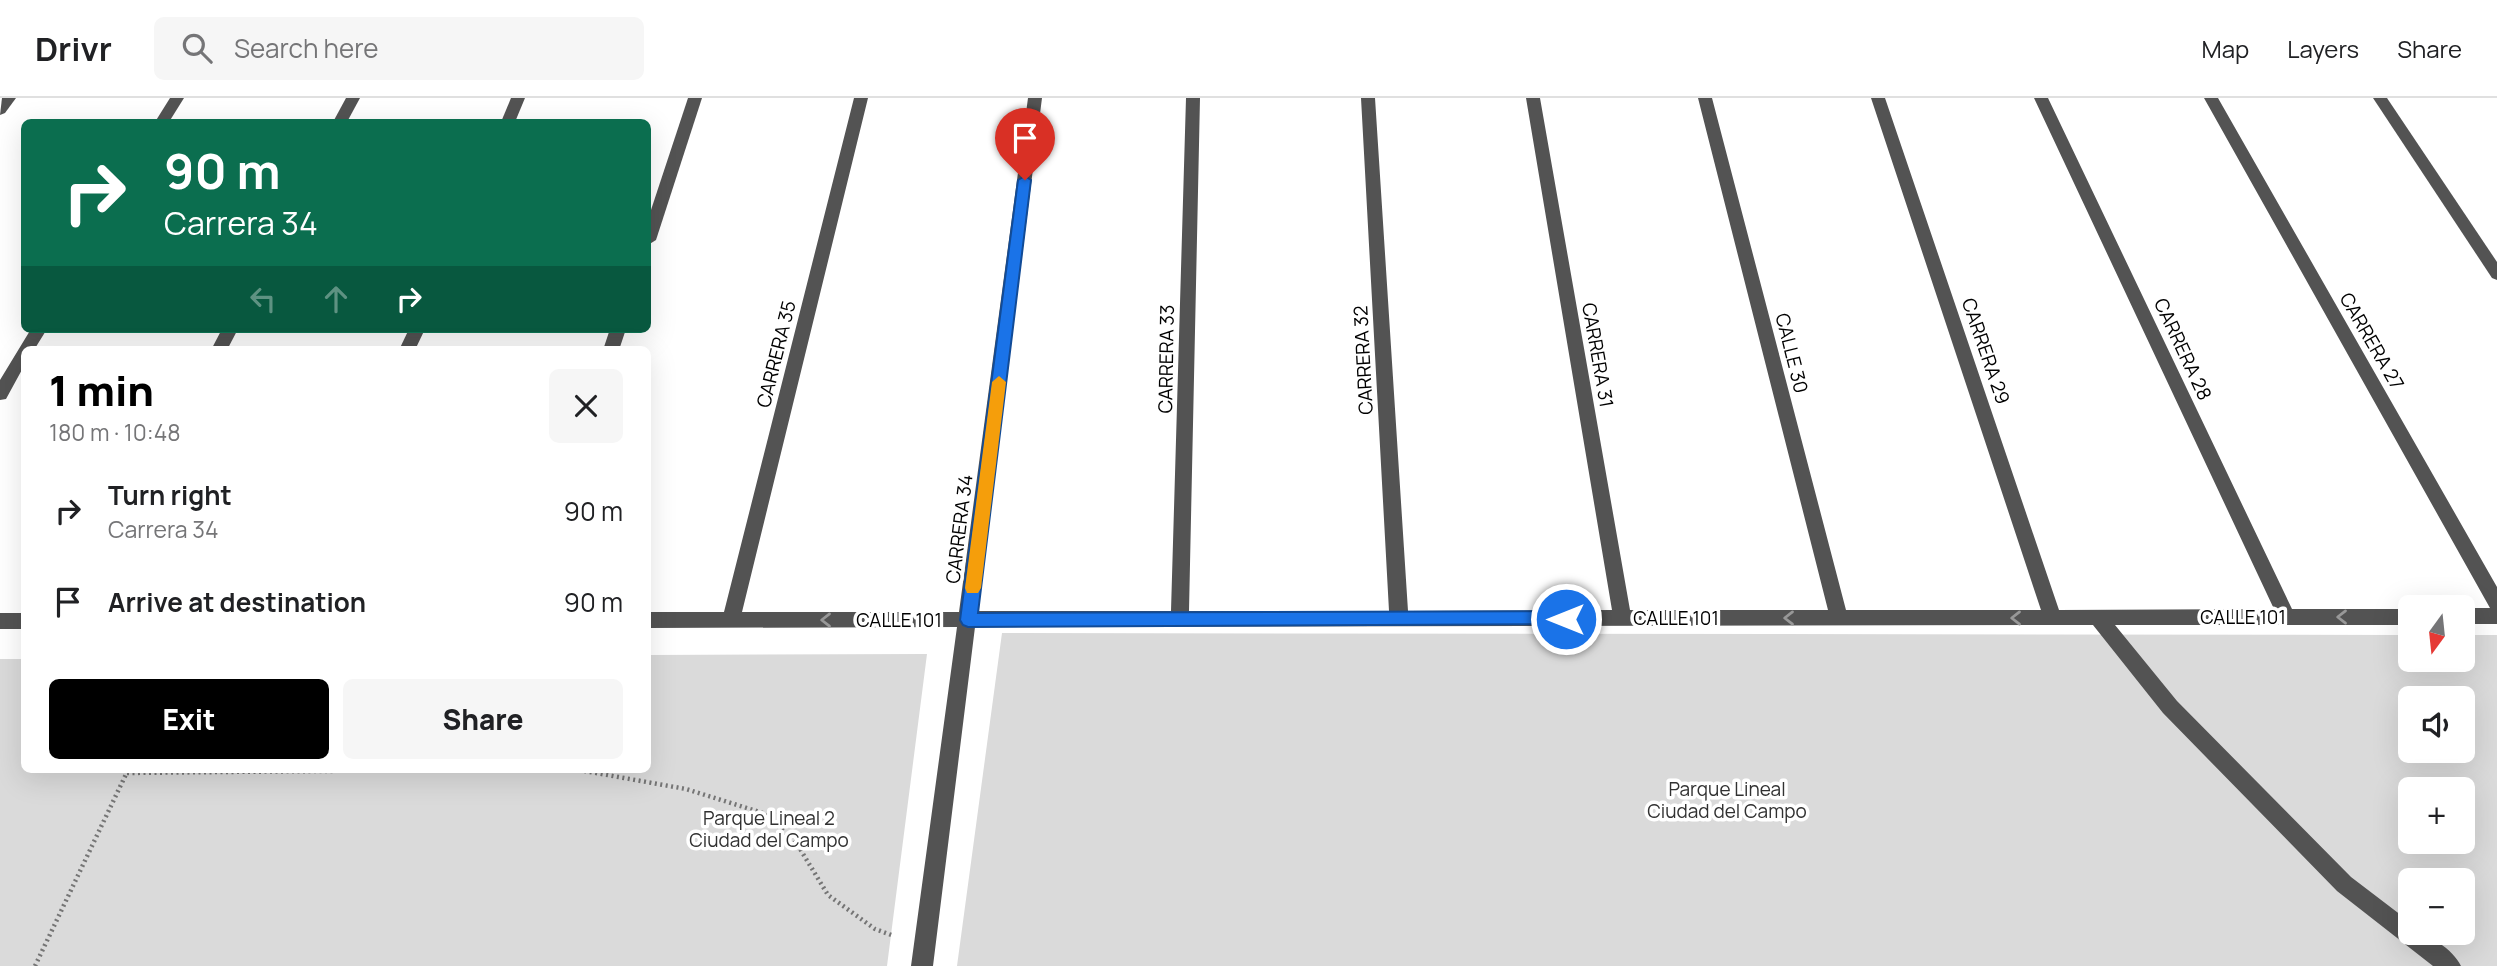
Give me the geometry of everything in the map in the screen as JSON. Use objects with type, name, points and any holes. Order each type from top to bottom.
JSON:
[{"type":"street","points":[[0,110],[9,98]]},
{"type":"street","points":[[164,119],[177,98]]},
{"type":"street","points":[[342,119],[353,98]]},
{"type":"street","points":[[509,119],[519,98]]},
{"type":"street","points":[[651,231],[695,98]]},
{"type":"street","name":"CARRERA 35","points":[[731,620],[862,98]]},
{"type":"street","name":"CARRERA 34","points":[[922,966],[1035,98]]},
{"type":"street","name":"CARRERA 33","points":[[1180,620],[1193,98]]},
{"type":"street","name":"CARRERA 32","points":[[1368,98],[1399,619]]},
{"type":"street","name":"CARRERA 31","points":[[1533,98],[1622,618]]},
{"type":"street","name":"CALLE 30","points":[[1705,98],[1839,618]]},
{"type":"street","name":"CARRERA 29","points":[[1878,98],[2053,618]]},
{"type":"street","name":"CARRERA 28","points":[[2041,98],[2287,617]]},
{"type":"street","name":"CARRERA 27","points":[[2211,98],[2497,604]]},
{"type":"street","points":[[2380,98],[2497,274]]},
{"type":"street","points":[[0,394],[21,358]]},
{"type":"street","points":[[2475,617],[2497,616]]},
{"type":"street","name":"CALLE 101","points":[[651,620],[2398,617]]},
{"type":"street","points":[[2098,618],[2170,707],[2344,884],[2450,966]]},
{"type":"street","points":[[0,621],[21,621]]},
{"type":"path","points":[[35,966],[127,773]]},
{"type":"path","points":[[596,773],[686,789],[766,814],[797,845],[828,895],[875,929],[925,946]]},
{"type":"green space","name":"Parque Lineal Ciudad del Campo","points":[[1002,633],[2398,635],[2398,672],[2475,672],[2475,635],[2497,635],[2497,966],[957,966]]},
{"type":"green space","name":"Parque Lineal 2 Ciudad del Campo","points":[[927,654],[887,966],[0,966],[0,659],[21,659],[21,773],[651,773],[651,655]]},
{"type":"slow traffic","points":[[973,588],[999,382]]},
{"type":"route","points":[[1025,180],[968,620],[1566,619]]}]
